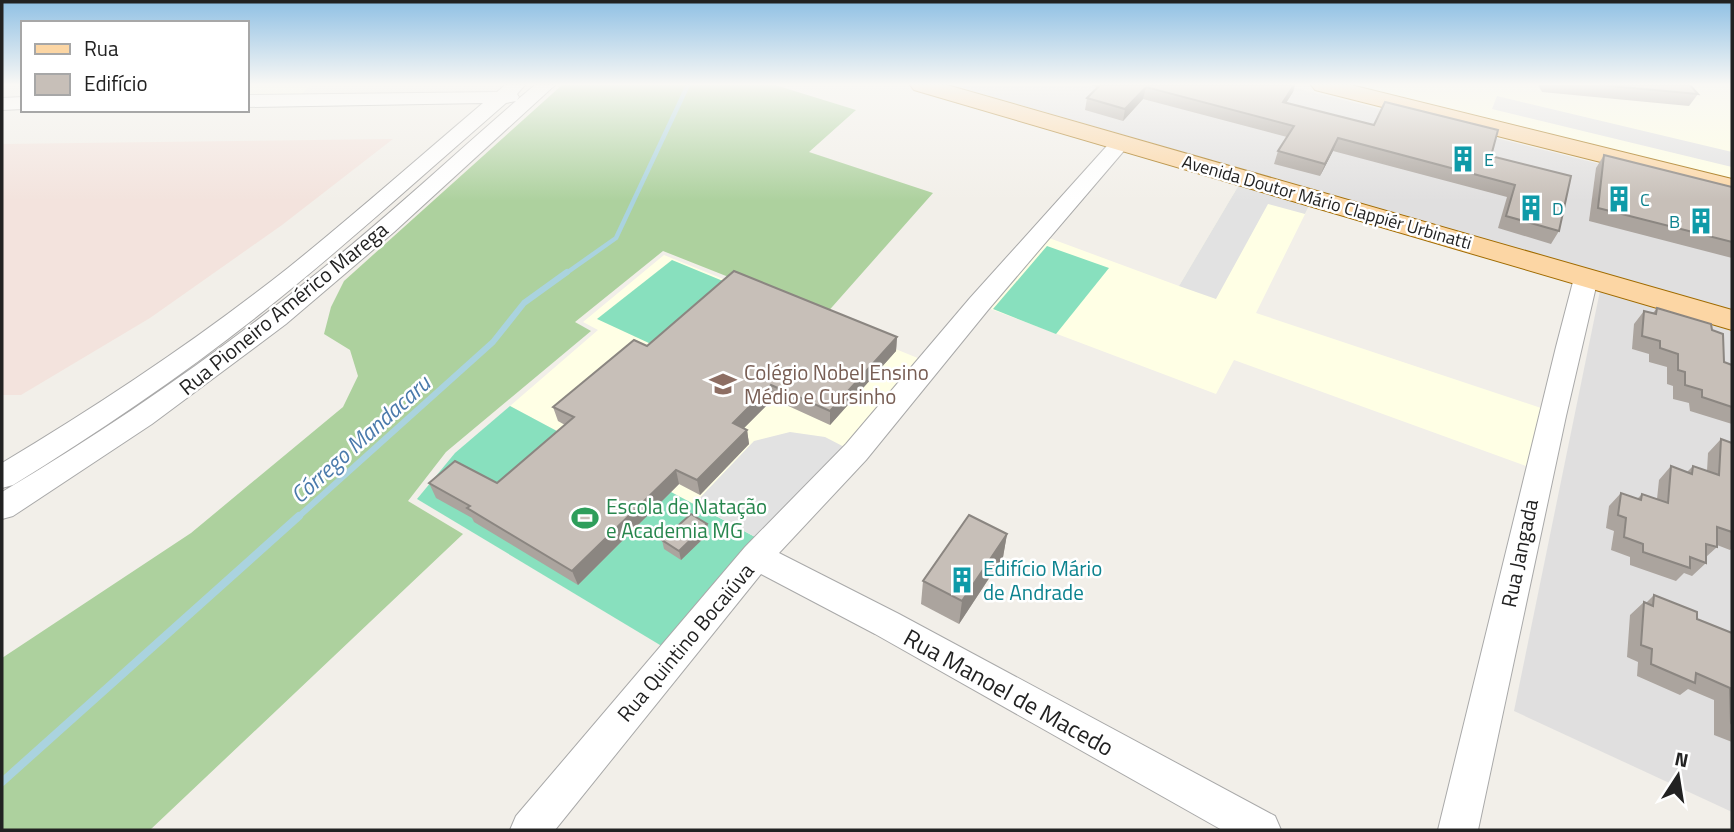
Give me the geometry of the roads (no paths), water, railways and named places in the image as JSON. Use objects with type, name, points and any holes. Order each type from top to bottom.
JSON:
[{"type":"main road","name":"Avenida Doutor Mário Clappiér Urbinatti","points":[[1058,124],[1732,320]]},
{"type":"main road","points":[[1479,124],[1732,187]]},
{"type":"street","name":"Rua Pioneiro Américo Marega","points":[[2,477],[138,389],[240,317],[335,241],[450,140],[474,124]]},
{"type":"street","name":"Rua Pioneiro Américo Marega","points":[[2,508],[151,412],[270,323],[363,247],[490,124]]},
{"type":"street","name":"Rua Quintino Bocaiúva","points":[[530,830],[756,556],[856,452],[979,304],[1121,142]]},
{"type":"street","name":"Rua Jangada","points":[[1458,830],[1548,424],[1586,278]]},
{"type":"street","name":"Rua Manoel de Macedo","points":[[756,556],[887,624],[1261,830]]},
{"type":"waterway","name":"Córrego Mandacaru","points":[[565,274],[616,238],[670,124]]},
{"type":"waterway","name":"Córrego Mandacaru","points":[[297,518],[493,342],[524,303],[567,272]]},
{"type":"waterway","name":"Córrego Mandacaru","points":[[2,782],[299,516]]},
{"type":"place","name":"E","points":[[1463,159]]},
{"type":"place","name":"C","points":[[1619,199]]},
{"type":"place","name":"D","points":[[1531,208]]},
{"type":"place","name":"B","points":[[1701,221]]},
{"type":"place","name":"Colégio Nobel Ensino Médio e Cursinho","points":[[723,384]]},
{"type":"place","name":"Escola de Natação e Academia MG","points":[[585,518]]},
{"type":"place","name":"Edifício Mário de Andrade","points":[[962,580]]}]
